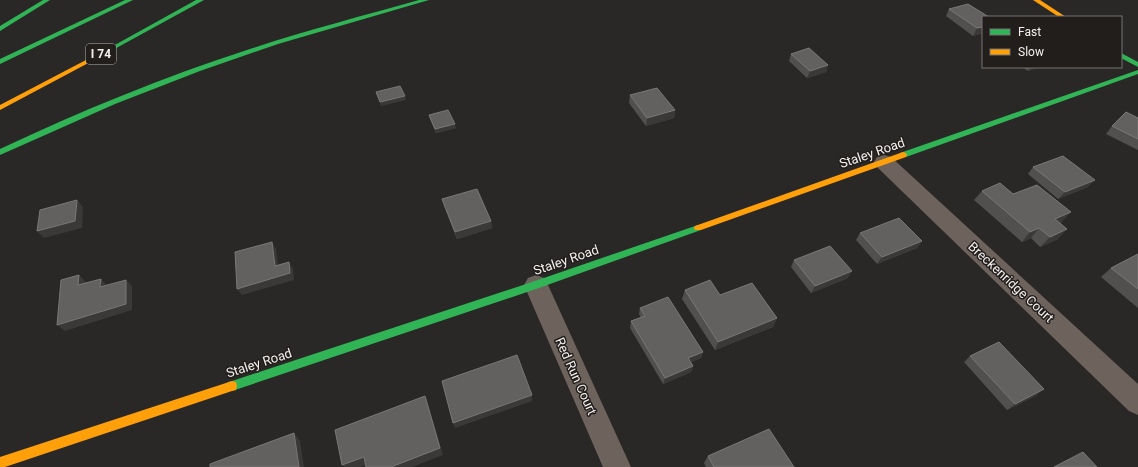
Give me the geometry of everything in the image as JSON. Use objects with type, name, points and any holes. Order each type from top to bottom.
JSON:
[{"type":"main road","points":[[0,29],[47,0]]},
{"type":"main road","points":[[0,62],[130,0]]},
{"type":"main road","name":"I 74","points":[[0,108],[201,0]]},
{"type":"main road","points":[[0,152],[121,99],[258,48],[426,0]]},
{"type":"main road","points":[[1036,0],[1060,16]]},
{"type":"main road","points":[[1122,55],[1138,66]]},
{"type":"main road","name":"Staley Road","points":[[0,464],[36,459],[536,285],[1138,72]]},
{"type":"street","name":"Breckenridge Court","points":[[884,162],[1138,402]]},
{"type":"street","name":"Red Run Court","points":[[536,285],[617,467]]},
{"type":"building","points":[[968,4],[987,16],[982,16],[982,27],[977,28],[949,9]]},
{"type":"building","points":[[809,48],[828,65],[810,71],[791,54]]},
{"type":"building","points":[[400,86],[405,96],[380,102],[376,92]]},
{"type":"building","points":[[657,88],[675,110],[647,118],[630,95]]},
{"type":"building","points":[[448,110],[455,124],[435,129],[429,115]]},
{"type":"building","points":[[1126,112],[1138,118],[1138,139],[1112,126]]},
{"type":"building","points":[[1063,156],[1095,180],[1065,192],[1033,167]]},
{"type":"building","points":[[1000,183],[1013,194],[1037,185],[1071,212],[1055,219],[1067,229],[1050,237],[1039,228],[1030,232],[982,191]]},
{"type":"building","points":[[477,189],[491,221],[455,232],[442,199]]},
{"type":"building","points":[[77,200],[75,221],[37,231],[40,210]]},
{"type":"building","points":[[899,218],[922,241],[882,257],[860,233]]},
{"type":"building","points":[[272,242],[275,266],[289,262],[290,273],[237,289],[235,252]]},
{"type":"building","points":[[830,246],[852,271],[815,286],[794,260]]},
{"type":"building","points":[[1138,254],[1138,289],[1111,268]]},
{"type":"building","points":[[79,275],[78,285],[101,279],[100,287],[126,280],[126,304],[57,325],[61,280]]},
{"type":"building","points":[[710,280],[720,295],[752,283],[777,318],[718,342],[685,290]]},
{"type":"building","points":[[668,297],[703,352],[688,358],[693,366],[665,378],[631,321],[645,316],[640,308]]},
{"type":"building","points":[[999,342],[1044,389],[1015,404],[970,356]]},
{"type":"building","points":[[517,355],[532,395],[453,423],[442,381]]},
{"type":"building","points":[[425,396],[440,448],[391,467],[366,467],[364,457],[342,465],[335,430]]},
{"type":"building","points":[[769,429],[794,467],[714,467],[708,456]]},
{"type":"building","points":[[294,433],[299,467],[210,467],[210,464]]},
{"type":"building","points":[[1083,452],[1097,467],[1054,467]]},
{"type":"traffic: fast","points":[[0,29],[47,0]]},
{"type":"traffic: fast","points":[[0,62],[130,0]]},
{"type":"traffic: fast","points":[[107,51],[201,0]]},
{"type":"traffic: fast","points":[[0,152],[112,102],[197,69],[276,43],[426,0]]},
{"type":"traffic: fast","points":[[1122,56],[1138,65]]},
{"type":"traffic: fast","points":[[903,155],[1138,72]]},
{"type":"traffic: fast","points":[[232,386],[536,285],[698,228]]},
{"type":"traffic: slow","points":[[1036,0],[1061,16]]},
{"type":"traffic: slow","points":[[0,108],[107,51]]},
{"type":"traffic: slow","points":[[698,228],[903,155]]},
{"type":"traffic: slow","points":[[0,463],[232,386]]}]
